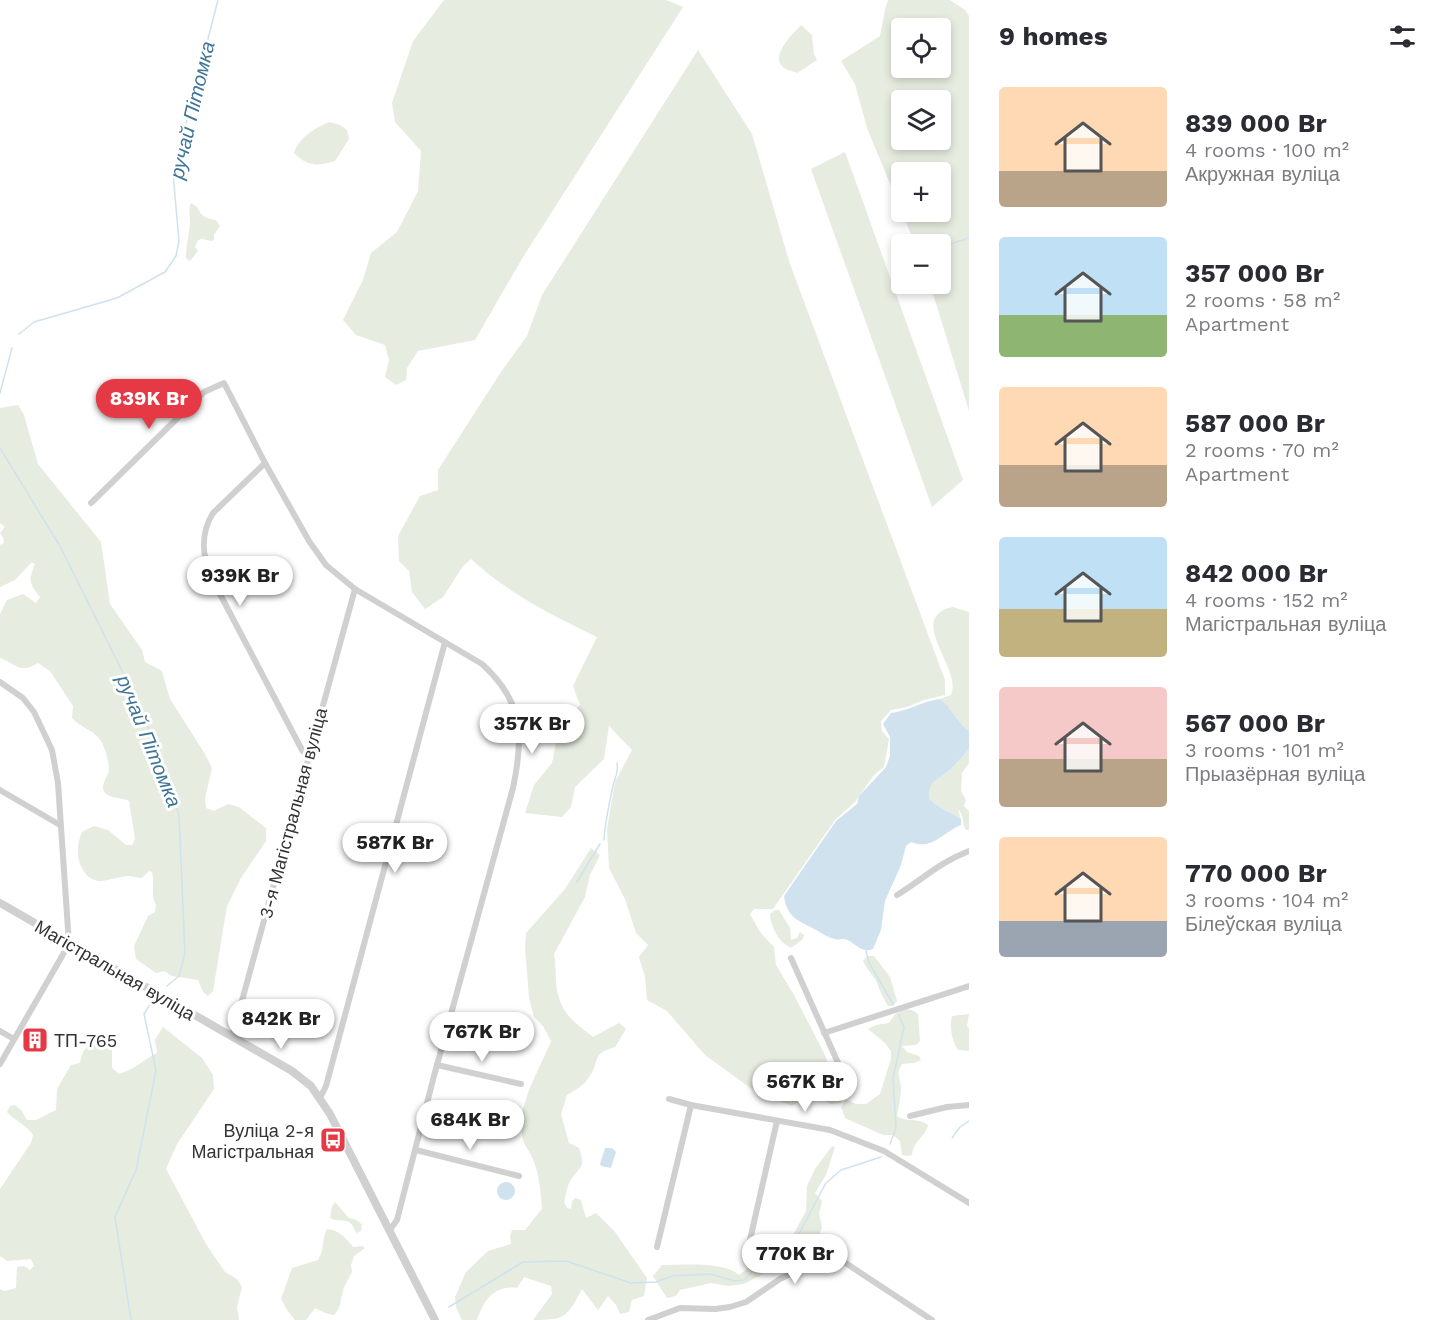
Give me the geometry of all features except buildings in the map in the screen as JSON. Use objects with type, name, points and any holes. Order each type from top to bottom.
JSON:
[{"type":"street","points":[[91,503],[204,392],[224,383],[265,464],[309,541],[326,565],[355,589],[466,653],[496,677],[512,705],[521,741],[513,788],[397,1220],[389,1231]]},
{"type":"street","points":[[265,464],[213,513],[204,535],[205,561],[210,577],[302,750],[308,757]]},
{"type":"street","name":"3-я Магістральная вуліца","points":[[232,1037],[355,589]]},
{"type":"street","points":[[320,1098],[326,1086],[446,642]]},
{"type":"street","points":[[0,682],[22,698],[34,712],[49,740],[58,783],[69,944],[0,1064]]},
{"type":"street","points":[[0,790],[60,825]]},
{"type":"street","points":[[897,895],[919,882],[948,859],[969,850]]},
{"type":"street","name":"Магістральная вуліца","points":[[0,903],[292,1071],[311,1086],[320,1098],[435,1320]]},
{"type":"street","points":[[791,958],[839,1065]]},
{"type":"street","points":[[824,1033],[969,986]]},
{"type":"street","points":[[0,1031],[14,1039]]},
{"type":"street","points":[[437,1065],[521,1084]]},
{"type":"street","points":[[669,1099],[830,1130],[884,1151],[969,1203]]},
{"type":"street","points":[[657,1247],[691,1105]]},
{"type":"street","points":[[910,1116],[947,1107],[969,1105]]},
{"type":"street","points":[[747,1253],[777,1121]]},
{"type":"street","points":[[416,1150],[519,1176]]},
{"type":"street","points":[[648,1320],[680,1308],[715,1309],[746,1302],[826,1255],[838,1258],[932,1320]]},
{"type":"shaded area","points":[[444,0],[666,0],[683,7],[523,257],[475,340],[418,351],[407,368],[406,380],[396,385],[385,377],[389,360],[385,345],[356,335],[343,320],[363,280],[371,253],[397,232],[418,191],[421,151],[395,122],[392,103],[413,41]]},
{"type":"shaded area","points":[[888,0],[950,0],[965,10],[969,16],[969,411],[933,294],[951,294],[951,234],[911,234],[906,222],[951,222],[951,162],[891,162],[891,186],[867,128],[855,84],[841,61],[880,36]]},
{"type":"shaded area","points":[[801,25],[812,35],[817,60],[797,73],[783,67],[779,57],[784,45]]},
{"type":"shaded area","points":[[698,50],[752,134],[790,264],[945,680],[945,695],[891,710],[881,721],[882,731],[889,739],[884,767],[874,775],[855,802],[835,820],[773,909],[754,909],[750,914],[760,932],[774,947],[776,965],[825,1055],[842,1103],[830,1104],[806,1088],[792,1087],[793,1094],[801,1100],[792,1106],[756,1092],[705,1055],[667,1011],[647,1000],[645,977],[639,957],[648,945],[636,933],[625,899],[609,868],[607,829],[615,782],[632,750],[609,726],[604,759],[575,787],[571,807],[562,817],[525,813],[534,785],[552,763],[559,727],[580,705],[573,686],[597,637],[547,612],[516,593],[471,559],[463,566],[443,597],[425,609],[412,592],[409,571],[399,561],[398,536],[420,496],[438,490],[438,470],[527,336],[542,295]]},
{"type":"shaded area","points":[[329,122],[347,130],[349,139],[335,161],[313,164],[304,161],[294,153],[303,138]]},
{"type":"shaded area","points":[[845,152],[891,280],[891,294],[896,294],[963,480],[932,507],[811,169]]},
{"type":"shaded area","points":[[191,203],[200,213],[209,219],[216,220],[220,226],[214,235],[214,240],[198,240],[195,247],[198,251],[190,261],[186,258],[186,249]]},
{"type":"shaded area","points":[[18,405],[24,415],[38,464],[101,542],[110,604],[142,650],[145,662],[162,671],[170,699],[212,768],[205,798],[206,808],[214,811],[228,804],[239,807],[266,828],[266,841],[241,878],[227,906],[213,991],[208,996],[203,992],[198,980],[172,976],[164,971],[156,973],[136,959],[134,946],[148,916],[155,912],[152,872],[149,871],[142,878],[128,876],[101,881],[90,878],[80,864],[78,852],[82,832],[94,826],[108,830],[126,845],[132,845],[135,839],[129,801],[106,794],[103,789],[109,769],[101,741],[72,718],[73,706],[50,671],[38,663],[23,668],[0,658],[0,614],[7,600],[23,594],[36,603],[40,597],[31,582],[35,564],[32,562],[15,580],[0,587],[0,545],[4,543],[0,533],[5,527],[0,523],[0,408]]},
{"type":"shaded area","points":[[953,607],[969,612],[969,731],[940,699],[951,695],[953,684],[934,633],[934,621],[939,613]]},
{"type":"shaded area","points":[[969,749],[969,763],[962,773],[961,791],[966,800],[964,806],[969,811],[969,830],[966,830],[958,809],[961,819],[936,805],[929,798],[932,782],[951,769]]},
{"type":"shaded area","points":[[591,848],[600,855],[590,875],[585,897],[554,954],[557,993],[568,1015],[593,1037],[619,1023],[626,1029],[615,1047],[599,1055],[585,1083],[567,1095],[561,1114],[569,1143],[579,1148],[582,1162],[569,1183],[564,1202],[567,1208],[571,1209],[575,1198],[581,1200],[586,1218],[596,1213],[615,1232],[647,1278],[644,1296],[632,1300],[629,1312],[620,1314],[608,1296],[598,1310],[582,1289],[573,1306],[564,1315],[559,1318],[533,1320],[552,1294],[551,1286],[524,1277],[517,1288],[502,1289],[491,1295],[486,1300],[477,1320],[462,1320],[456,1307],[455,1297],[466,1272],[488,1251],[511,1244],[512,1230],[525,1230],[542,1209],[537,1171],[524,1143],[522,1117],[529,1091],[551,1041],[543,1026],[534,1017],[529,998],[526,933],[565,889]]},
{"type":"shaded area","points":[[779,910],[790,928],[791,940],[797,938],[800,932],[804,935],[803,939],[791,948],[782,942],[774,929],[770,914]]},
{"type":"shaded area","points":[[867,956],[874,956],[890,977],[897,1001],[893,1006],[888,1006],[863,961]]},
{"type":"shaded area","points":[[905,1009],[918,1014],[920,1041],[916,1045],[902,1046],[907,1052],[919,1056],[921,1060],[902,1064],[900,1068],[901,1092],[897,1116],[928,1125],[925,1133],[915,1145],[912,1155],[907,1156],[902,1155],[900,1141],[893,1135],[883,1135],[845,1118],[841,1107],[846,1099],[856,1104],[866,1104],[880,1094],[891,1059],[891,1051],[868,1029],[889,1023],[895,1014]]},
{"type":"shaded area","points":[[969,1014],[967,1026],[969,1028],[969,1051],[958,1050],[952,1034],[952,1016]]},
{"type":"shaded area","points":[[163,1027],[202,1058],[213,1075],[214,1089],[177,1144],[166,1169],[206,1244],[225,1272],[237,1279],[242,1287],[237,1307],[239,1320],[0,1320],[0,1289],[5,1291],[16,1288],[17,1267],[24,1266],[30,1270],[34,1266],[31,1259],[7,1261],[0,1256],[0,1189],[31,1143],[33,1135],[28,1128],[7,1112],[10,1106],[15,1105],[27,1120],[36,1120],[56,1110],[57,1089],[71,1065],[80,1063],[83,1052],[90,1044],[97,1040],[106,1042],[112,1048],[112,1068],[119,1074],[157,1053],[155,1040]]},
{"type":"shaded area","points":[[832,1146],[835,1147],[826,1175],[815,1193],[822,1201],[819,1214],[822,1227],[819,1236],[802,1252],[785,1258],[769,1271],[744,1284],[728,1286],[711,1283],[680,1290],[676,1296],[667,1298],[653,1276],[662,1265],[714,1266],[739,1275],[772,1241],[777,1238],[792,1237],[806,1211],[807,1186],[815,1169]]},
{"type":"shaded area","points":[[335,1202],[349,1218],[362,1224],[361,1231],[357,1233],[349,1222],[330,1218]]},
{"type":"shaded area","points":[[327,1229],[339,1233],[353,1247],[365,1248],[354,1256],[351,1265],[352,1272],[344,1287],[339,1308],[334,1315],[315,1308],[306,1320],[295,1320],[281,1299],[292,1268],[318,1260]]},
{"type":"water","points":[[940,699],[969,731],[969,749],[951,769],[933,782],[929,798],[936,805],[961,819],[961,825],[937,840],[925,844],[911,842],[906,846],[901,865],[885,901],[881,930],[873,949],[864,950],[848,940],[831,938],[800,922],[791,915],[784,896],[836,821],[857,804],[859,796],[886,767],[890,756],[890,737],[883,724],[891,713]]},
{"type":"water","points":[[605,1148],[612,1148],[616,1152],[611,1168],[600,1164]]},
{"type":"water","points":[[502,1182],[510,1182],[515,1187],[513,1198],[502,1200],[497,1195],[497,1187]]},
{"type":"waterway","name":"ручай Пітомка","points":[[19,334],[34,322],[117,298],[165,272],[176,256],[179,241],[173,174],[218,0]]},
{"type":"waterway","points":[[951,244],[969,238]]},
{"type":"waterway","name":"ручай Пітомка","points":[[0,393],[12,348]]},
{"type":"waterway","name":"ручай Пітомка","points":[[0,448],[61,548],[142,711],[179,815],[185,954],[179,976],[167,986]]},
{"type":"waterway","points":[[604,840],[617,763]]},
{"type":"waterway","points":[[577,882],[600,844]]},
{"type":"waterway","points":[[866,951],[869,963],[893,1004]]},
{"type":"waterway","name":"ручай Пітомка","points":[[131,1320],[115,1217],[136,1170],[156,1070],[144,1014],[152,1001]]},
{"type":"waterway","points":[[890,1144],[896,1128],[893,1079],[904,1027],[899,1015]]},
{"type":"waterway","points":[[952,1138],[960,1127],[969,1121]]},
{"type":"waterway","points":[[449,1307],[523,1262],[566,1261],[631,1283],[656,1282],[672,1276],[710,1274],[735,1281],[744,1280],[760,1257],[796,1239],[826,1183],[841,1170],[881,1157]]},
{"type":"place","name":"ТП-765","points":[[35,1040]]},
{"type":"place","name":"Вуліца 2-я Магістральная","points":[[333,1140]]}]
